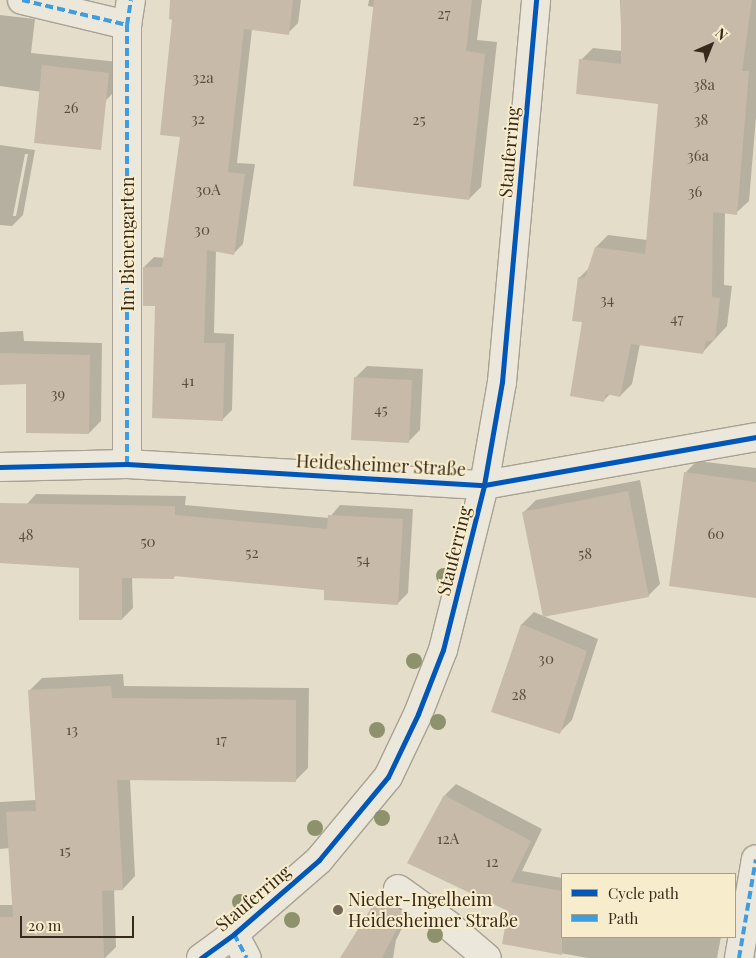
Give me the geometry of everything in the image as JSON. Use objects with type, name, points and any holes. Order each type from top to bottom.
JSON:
[{"type":"street","name":"Im Bienengarten","points":[[22,0],[129,12],[128,464]]},
{"type":"street","name":"Stauferring","points":[[201,958],[234,934],[320,860],[388,777],[418,714],[443,650],[484,485],[502,382],[536,0]]},
{"type":"street","name":"Heidesheimer Straße","points":[[0,467],[128,464],[484,485],[756,437]]},
{"type":"street","points":[[739,958],[756,859]]},
{"type":"street","points":[[398,889],[447,924],[487,958]]},
{"type":"street","points":[[234,934],[248,958]]},
{"type":"building","points":[[170,0],[293,0],[289,35],[244,29],[228,172],[245,174],[234,255],[207,250],[204,343],[225,343],[223,421],[152,418],[155,306],[143,306],[143,267],[162,267],[180,137],[160,135],[172,20],[169,19]]},
{"type":"building","points":[[374,0],[472,0],[466,51],[485,54],[469,200],[353,186]]},
{"type":"building","points":[[621,0],[752,0],[742,71],[749,71],[737,215],[713,212],[712,297],[720,298],[715,340],[706,341],[703,354],[631,344],[620,397],[606,394],[604,402],[570,396],[582,322],[572,321],[578,277],[585,278],[595,247],[645,254],[658,104],[576,94],[579,59],[621,64]]},
{"type":"building","points":[[42,65],[109,73],[101,150],[34,143]]},
{"type":"building","points":[[0,353],[90,355],[89,434],[26,433],[26,384],[0,385]]},
{"type":"building","points":[[354,377],[412,380],[409,443],[351,440]]},
{"type":"building","points":[[684,472],[756,482],[756,598],[669,586]]},
{"type":"building","points":[[628,491],[649,597],[543,617],[522,512]]},
{"type":"building","points":[[0,503],[175,506],[175,515],[327,529],[328,515],[403,519],[398,605],[324,600],[324,590],[174,576],[174,579],[122,578],[122,620],[79,620],[79,568],[0,563]]},
{"type":"building","points":[[521,624],[587,651],[560,734],[491,712]]},
{"type":"building","points":[[111,686],[112,698],[296,700],[296,782],[117,780],[123,890],[102,891],[104,958],[0,958],[0,917],[13,917],[6,812],[36,811],[28,690]]},
{"type":"building","points":[[444,795],[531,841],[511,882],[561,891],[562,955],[502,944],[508,911],[407,863]]},
{"type":"building","points":[[383,889],[389,901],[405,913],[382,958],[340,958]]},
{"type":"marked path","points":[[22,0],[127,25]]},
{"type":"marked path","points":[[127,464],[127,25],[131,0]]},
{"type":"marked path","points":[[739,958],[756,859]]},
{"type":"marked path","points":[[234,934],[247,958]]},
{"type":"cycle path","points":[[201,958],[234,934],[319,860],[388,777],[418,714],[443,650],[484,485],[502,382],[536,0]]},
{"type":"cycle path","points":[[0,467],[127,464],[484,485],[756,437]]},
{"type":"place","name":"Nieder-Ingelheim Heidesheimer Straße","points":[[338,910]]}]
